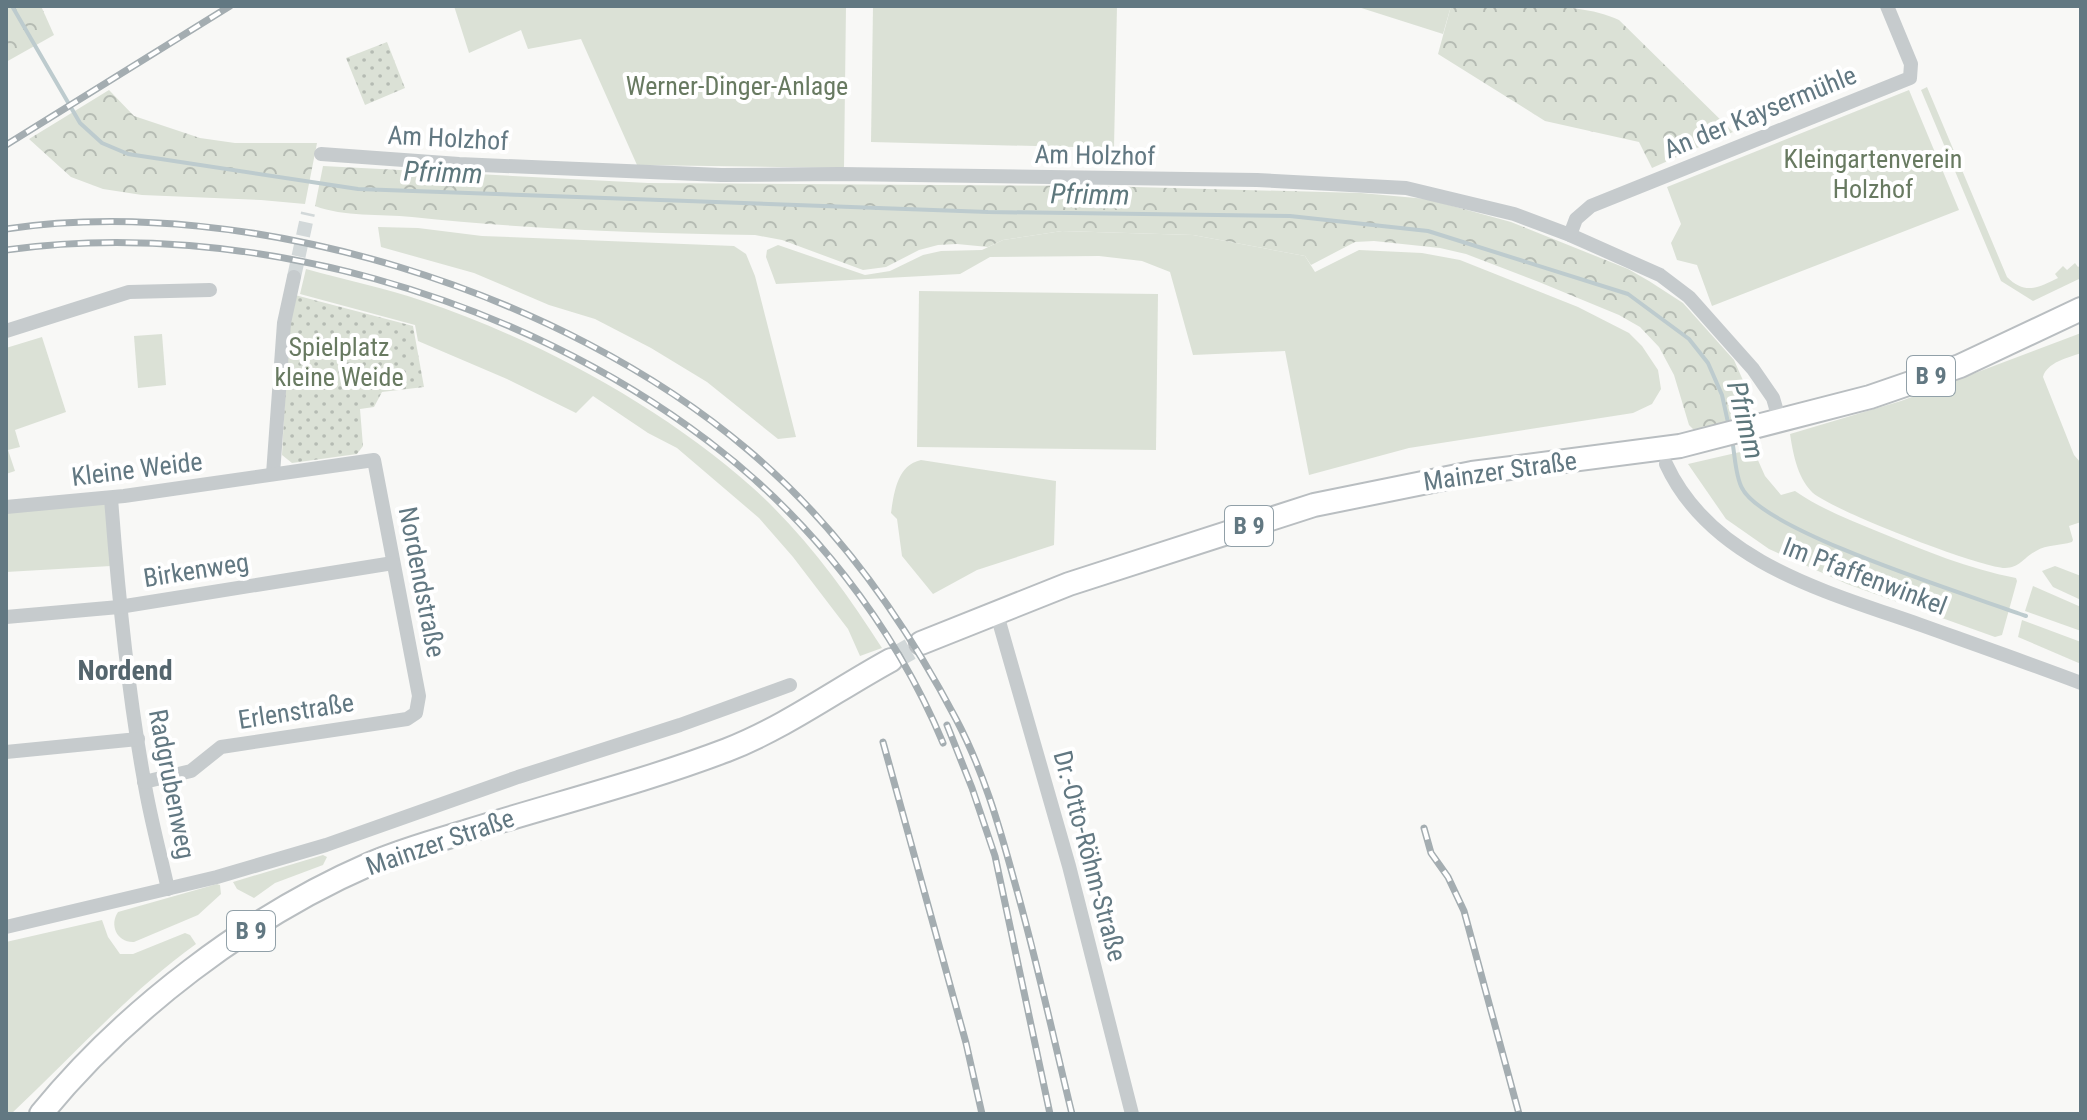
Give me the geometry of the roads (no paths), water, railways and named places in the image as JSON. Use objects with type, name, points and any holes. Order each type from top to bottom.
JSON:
[{"type":"main road","name":"Mainzer Straße","points":[[921,643],[1069,584],[1314,505],[1472,473],[1664,456],[1870,397],[1948,370],[2081,309]]},
{"type":"main road","name":"Mainzer Straße","points":[[41,1114],[113,1039],[168,990],[236,940],[320,888],[372,863],[432,842],[726,750],[798,717],[891,660]]},
{"type":"street","name":"An der Kaysermühle","points":[[1570,235],[1576,219],[1591,206],[1910,78],[1911,64],[1887,6]]},
{"type":"street","name":"Am Holzhof","points":[[321,154],[459,164],[721,175],[855,174],[1365,184],[1431,192],[1514,214],[1660,275],[1689,297],[1753,369],[1773,398],[1780,422]]},
{"type":"street","points":[[273,474],[284,323],[294,277]]},
{"type":"street","points":[[6,331],[129,292],[210,290]]},
{"type":"street","name":"Im Pfaffenwinkel","points":[[1664,456],[1684,495],[1715,529],[1760,561],[1840,596],[2081,683]]},
{"type":"street","name":"Kleine Weide","points":[[6,507],[111,498],[374,460]]},
{"type":"street","name":"Nordendstraße","points":[[374,460],[419,696],[416,713]]},
{"type":"street","name":"Radgrubenweg","points":[[111,498],[119,607],[144,782],[168,889]]},
{"type":"street","name":"Birkenweg","points":[[6,617],[119,607],[393,563]]},
{"type":"street","name":"Dr.-Otto-Röhm-Straße","points":[[996,611],[1069,866],[1132,1114]]},
{"type":"street","name":"Mainzer Straße","points":[[6,927],[217,877],[326,845],[790,685]]},
{"type":"street","name":"Erlenstraße","points":[[144,782],[191,771],[221,747],[407,719],[416,713]]},
{"type":"street","points":[[6,752],[138,739]]},
{"type":"waterway","name":"Pfrimm","points":[[12,6],[80,123],[102,143],[128,154],[358,189],[988,212],[1290,216],[1428,231],[1628,294],[1689,339],[1708,363],[1722,395],[1729,427]]},
{"type":"waterway","name":"Pfrimm","points":[[1732,440],[1742,488],[1758,505],[1788,524],[1872,561],[2026,616]]},
{"type":"tunnel","points":[[294,277],[308,213]]},
{"type":"tunnel","points":[[891,660],[921,643]]},
{"type":"railway","points":[[6,145],[230,6]]},
{"type":"railway","points":[[6,229],[100,222],[198,226],[299,241],[398,267],[496,301],[588,344],[673,394],[748,450],[810,509],[865,574],[913,645],[966,738],[990,798],[1008,859],[1072,1114]]},
{"type":"railway","points":[[6,250],[97,243],[189,246],[282,258],[375,279],[465,308],[551,345],[633,390],[708,441],[781,504],[814,539],[874,616],[923,699],[943,743]]},
{"type":"railway","points":[[947,725],[995,856],[1050,1114]]},
{"type":"railway","points":[[883,742],[966,1043],[982,1114]]},
{"type":"railway","points":[[1424,828],[1431,853],[1448,877],[1464,911],[1519,1114]]},
{"type":"district","name":"Nordend","points":[[125,670]]},
{"type":"park label","name":"Werner-Dinger-Anlage","points":[[737,86]]},
{"type":"park label","name":"Kleingartenverein Holzhof","points":[[1873,174]]},
{"type":"park label","name":"Spielplatz kleine Weide","points":[[339,362]]}]
